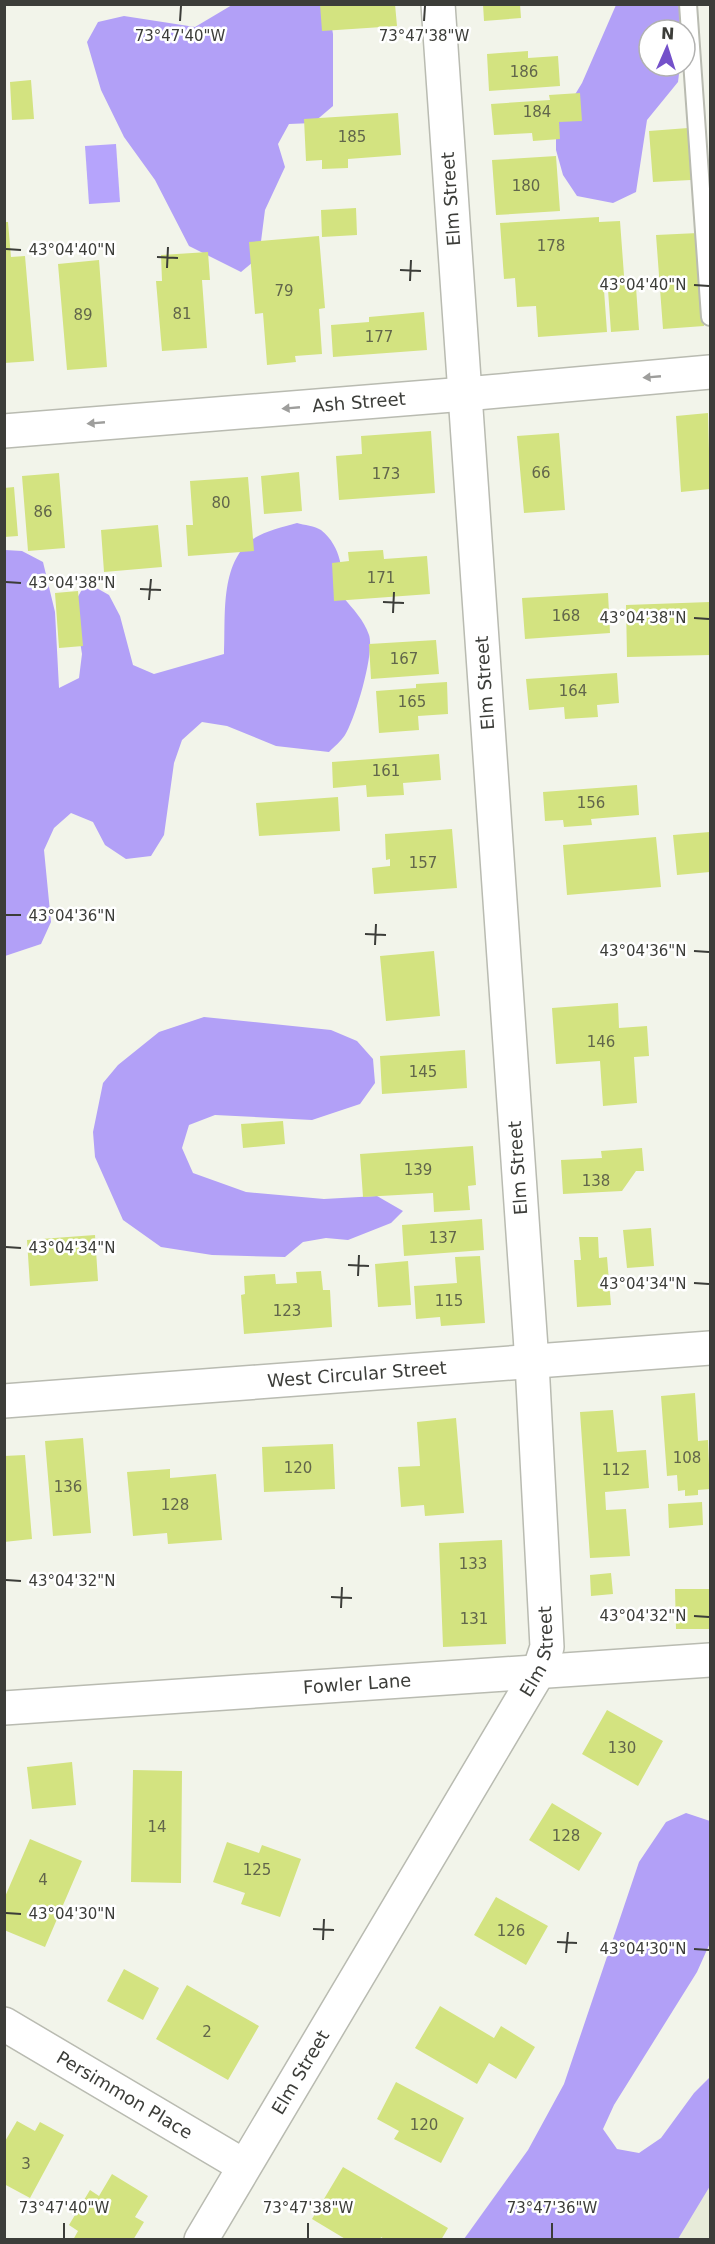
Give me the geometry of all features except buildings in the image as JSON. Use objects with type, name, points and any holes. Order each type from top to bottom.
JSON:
[{"type":"street","name":"Elm Street","points":[[201,2240],[539,1671],[547,1647],[532,1363],[438,4]]},
{"type":"street","name":"Ash Street","points":[[4,431],[711,372]]},
{"type":"street","name":"West Circular Street","points":[[4,1401],[711,1348]]},
{"type":"street","name":"Fowler Lane","points":[[4,1708],[711,1660]]},
{"type":"street","name":"Persimmon Place","points":[[4,2024],[244,2166]]},
{"type":"lane","points":[[688,4],[711,317]]},
{"type":"shaded area","points":[[232,5],[328,5],[333,34],[333,106],[313,123],[289,124],[278,144],[285,167],[265,210],[259,257],[241,272],[189,246],[155,180],[124,137],[101,90],[87,42],[98,22],[124,16],[195,27]]},
{"type":"shaded area","points":[[616,5],[684,5],[683,18],[637,18],[637,78],[678,78],[678,82],[647,120],[636,192],[613,203],[577,196],[563,175],[556,150],[556,126],[582,83]]},
{"type":"shaded area","points":[[116,144],[120,202],[89,204],[85,146]]},
{"type":"shaded area","points":[[297,523],[321,530],[333,544],[342,569],[343,597],[361,620],[369,635],[367,670],[354,715],[345,735],[329,752],[276,746],[227,726],[202,722],[182,740],[174,763],[164,835],[151,856],[126,859],[105,845],[93,822],[71,813],[54,828],[44,850],[51,922],[41,944],[5,956],[5,550],[22,551],[43,562],[55,612],[59,688],[79,678],[82,654],[74,604],[86,582],[109,595],[120,616],[133,665],[154,674],[224,654],[225,608],[229,576],[234,562],[242,549],[253,539],[269,531]]},
{"type":"shaded area","points":[[204,1017],[331,1030],[357,1041],[373,1059],[375,1083],[360,1104],[312,1120],[215,1115],[189,1125],[182,1148],[193,1173],[246,1192],[324,1199],[377,1196],[403,1211],[391,1223],[348,1240],[326,1238],[303,1242],[285,1257],[212,1255],[161,1247],[123,1220],[95,1157],[93,1132],[103,1083],[118,1065],[159,1032]]},
{"type":"shaded area","points":[[686,1813],[710,1821],[710,1943],[697,1972],[614,2105],[603,2129],[617,2149],[639,2153],[661,2138],[694,2093],[710,2077],[710,2186],[678,2239],[464,2239],[528,2150],[564,2084],[639,1862],[666,1822]]},
{"type":"shaded area","points":[[710,2112],[710,2239],[630,2239]]}]
